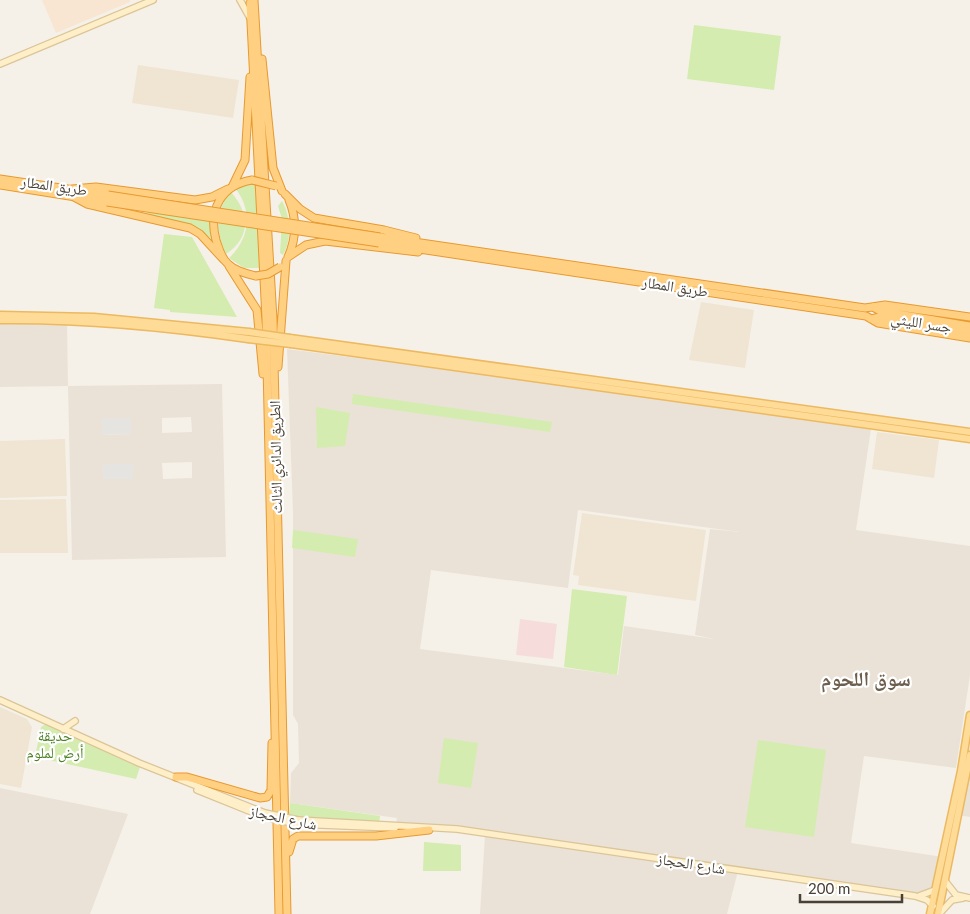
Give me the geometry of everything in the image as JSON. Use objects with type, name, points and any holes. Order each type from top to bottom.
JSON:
[{"type":"highway","name":"الطريق الدائري الثالث","points":[[250,0],[266,319],[267,394],[276,586]]},
{"type":"highway","name":"الطريق الدائري الثالث","points":[[254,0],[258,38],[273,319],[279,914]]},
{"type":"highway","points":[[258,38],[265,74],[273,168],[281,190],[291,207],[295,225],[293,244],[287,259],[277,377],[274,386]]},
{"type":"highway","points":[[252,44],[245,160],[230,188],[217,204],[214,220],[217,243],[226,263],[240,272],[256,276],[268,274],[280,267],[287,259],[306,245],[315,242],[408,252],[431,251]]},
{"type":"highway","name":"طريق المطار","points":[[0,179],[72,188],[107,198]]},
{"type":"highway","points":[[72,188],[96,187],[195,200],[212,198],[230,188],[252,180],[281,190],[306,214],[314,218],[384,230],[425,242]]},
{"type":"highway","name":"طريق المطار","points":[[0,186],[74,197],[107,198]]},
{"type":"highway","points":[[74,197],[87,204],[190,228],[200,234],[226,263],[257,310],[263,381],[267,394]]},
{"type":"highway","points":[[107,198],[379,240]]},
{"type":"highway","name":"طريق المطار","points":[[379,240],[425,242],[872,307],[885,305],[970,317]]},
{"type":"highway","name":"طريق المطار","points":[[379,240],[431,251],[749,298],[871,319],[878,323],[970,338]]},
{"type":"highway","name":"جسر الليثي","points":[[872,307],[880,311],[970,326]]},
{"type":"highway","name":"جسر الليثي","points":[[871,319],[880,317],[970,332]]},
{"type":"highway","name":"الطريق الدائري الثالث","points":[[276,615],[287,914]]},
{"type":"highway","points":[[176,777],[187,778],[260,798],[266,797],[271,790],[270,757],[276,730]]},
{"type":"highway","points":[[286,868],[290,844],[298,836],[376,836],[429,830]]},
{"type":"main road","points":[[0,64],[152,0]]},
{"type":"main road","points":[[240,0],[251,19]]},
{"type":"main road","points":[[0,315],[94,317],[249,335],[970,439]]},
{"type":"main road","points":[[0,320],[94,322],[249,335]]},
{"type":"main road","points":[[290,341],[970,432]]},
{"type":"main road","name":"شارع الحجاز","points":[[0,700],[239,809],[298,822],[467,831]]},
{"type":"main road","points":[[930,914],[961,771],[970,715]]},
{"type":"main road","points":[[63,729],[76,721]]},
{"type":"main road","points":[[938,914],[970,755]]},
{"type":"main road","name":"شارع الحجاز","points":[[139,763],[264,815]]},
{"type":"main road","name":"شارع الحجاز","points":[[298,822],[423,825],[914,896],[927,900],[933,906]]},
{"type":"main road","points":[[945,881],[953,892],[967,898]]},
{"type":"main road","name":"شارع الحجاز","points":[[914,896],[935,890]]},
{"type":"main road","points":[[938,914],[952,900],[967,898]]},
{"type":"shaded area","points":[[42,0],[130,0],[130,2],[56,33]]},
{"type":"shaded area","points":[[138,65],[239,80],[233,118],[132,103]]},
{"type":"shaded area","points":[[701,302],[754,310],[745,368],[689,360]]},
{"type":"shaded area","points":[[0,321],[67,321],[68,386],[0,387]]},
{"type":"shaded area","points":[[287,349],[871,429],[856,530],[970,546],[970,675],[956,768],[864,756],[851,843],[943,857],[935,887],[919,896],[738,871],[727,914],[480,914],[485,835],[396,824],[397,818],[290,803],[291,773],[299,763],[298,724],[293,715],[293,512]],"holes":[[[578,510],[740,532],[710,529],[695,635],[714,639],[624,626],[618,675],[420,649],[431,570],[568,588]]]},
{"type":"shaded area","points":[[222,384],[226,557],[72,560],[68,386]],"holes":[[[191,417],[192,432],[162,433],[162,418]],[[102,418],[131,418],[131,434],[102,435]],[[192,462],[192,478],[163,479],[162,463]],[[103,464],[133,464],[133,479],[103,479]]]},
{"type":"shaded area","points":[[102,418],[131,418],[131,434],[102,435]]},
{"type":"shaded area","points":[[877,432],[939,440],[934,478],[872,469]]},
{"type":"shaded area","points":[[65,439],[67,496],[0,498],[0,441]]},
{"type":"shaded area","points":[[103,464],[133,464],[133,479],[103,479]]},
{"type":"shaded area","points":[[66,499],[68,553],[0,553],[0,500]]},
{"type":"shaded area","points":[[582,513],[706,530],[696,601],[578,585],[579,576],[573,575]]},
{"type":"shaded area","points":[[520,619],[557,624],[553,659],[516,655]]},
{"type":"shaded area","points":[[0,707],[27,719],[32,727],[21,788],[0,784]]},
{"type":"shaded area","points":[[970,745],[970,817],[958,815]]},
{"type":"shaded area","points":[[0,788],[128,814],[90,914],[0,914]]},
{"type":"green space","points":[[694,25],[781,36],[774,90],[687,79]]},
{"type":"green space","points":[[255,183],[260,268],[244,268],[229,258],[241,242],[247,224],[245,206],[235,188]]},
{"type":"green space","points":[[231,192],[242,209],[245,225],[244,233],[240,240],[226,254],[220,239],[219,222],[222,206]]},
{"type":"green space","points":[[282,201],[289,221],[288,242],[283,255],[280,253],[282,219],[278,206]]},
{"type":"green space","points":[[152,211],[210,220],[212,240],[203,232],[147,214]]},
{"type":"green space","points":[[164,234],[192,237],[237,317],[170,312],[170,310],[154,308]]},
{"type":"green space","points":[[353,394],[552,422],[550,432],[352,404]]},
{"type":"green space","points":[[316,407],[350,413],[345,446],[317,448]]},
{"type":"green space","points":[[293,530],[358,539],[355,557],[292,548]]},
{"type":"green space","points":[[572,589],[627,596],[617,675],[564,667]]},
{"type":"green space","name":"حديقة أرض لملوم","points":[[46,724],[140,767],[136,779],[35,757],[41,727]]},
{"type":"green space","points":[[444,738],[478,743],[471,788],[438,783]]},
{"type":"green space","points":[[758,740],[826,750],[814,837],[745,827]]},
{"type":"green space","points":[[290,803],[380,816],[379,823],[289,818]]},
{"type":"green space","points":[[424,842],[461,845],[461,871],[423,871]]},
{"type":"district","name":"سوق اللحوم","points":[[866,679]]}]
